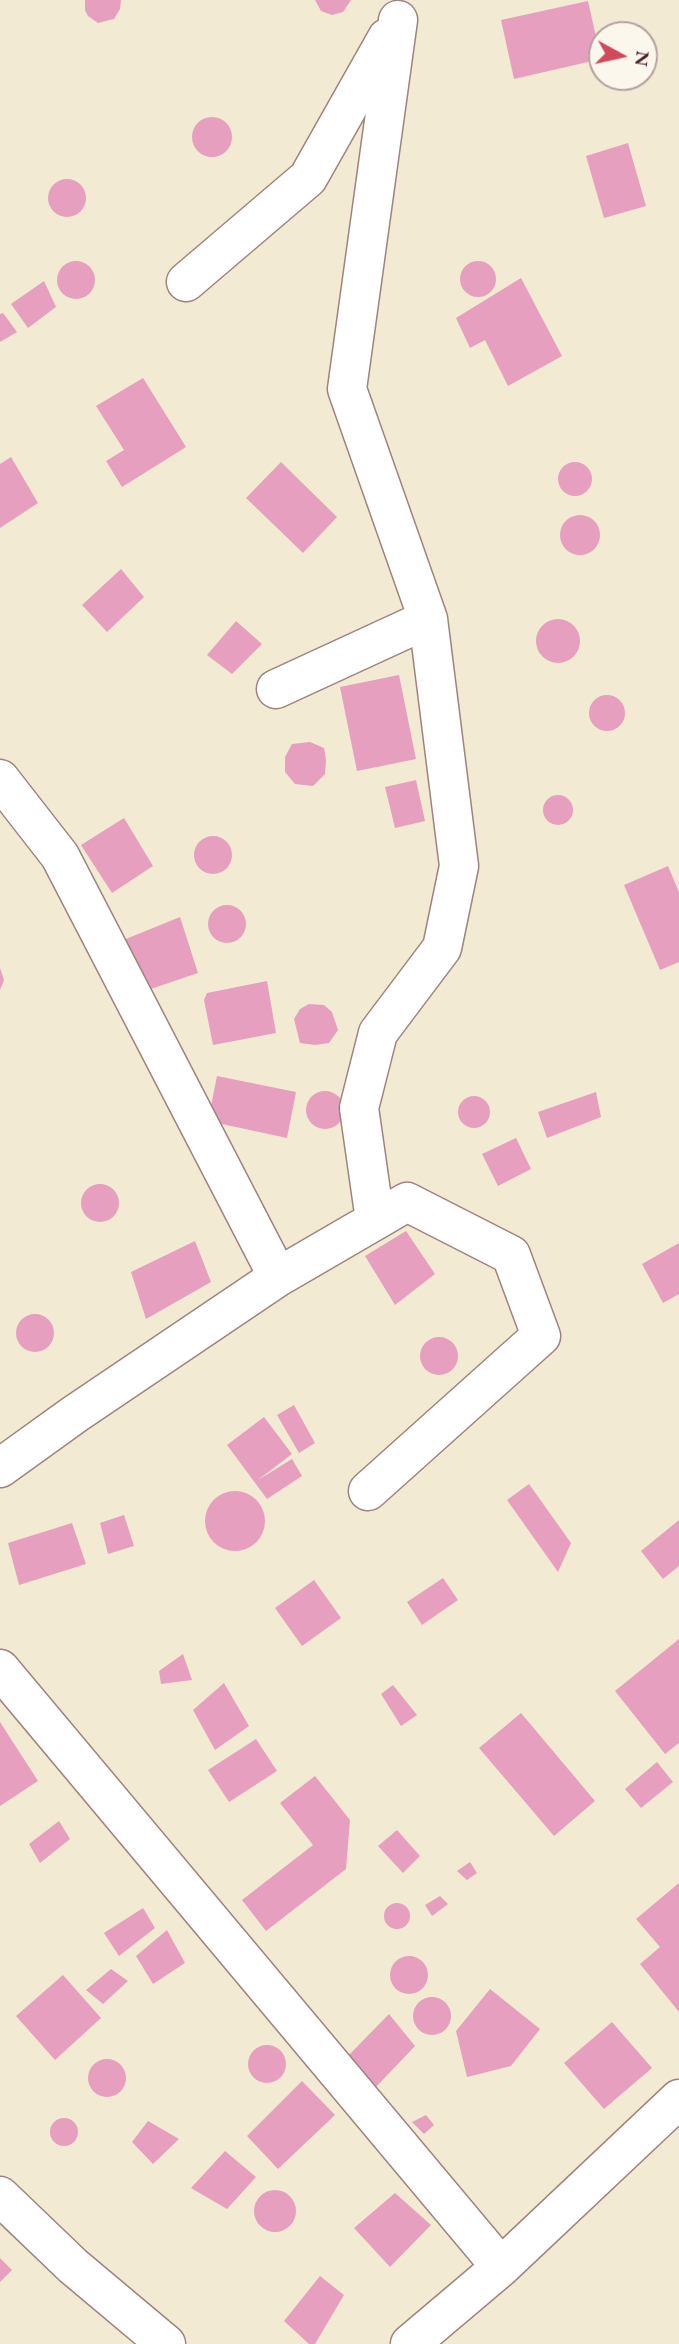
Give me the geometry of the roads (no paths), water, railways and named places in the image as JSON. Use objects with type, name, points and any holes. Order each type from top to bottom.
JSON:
[{"type":"street","points":[[186,282],[308,178],[396,10]]},
{"type":"street","points":[[375,1220],[359,1108],[378,1033],[442,948],[459,866],[428,619],[347,389],[396,10]]},
{"type":"street","points":[[276,689],[428,619]]},
{"type":"street","points":[[0,779],[60,856],[278,1278]]},
{"type":"street","points":[[0,1468],[75,1414],[278,1278],[407,1202],[512,1255],[541,1336],[368,1490]]},
{"type":"street","points":[[0,1669],[501,2267]]},
{"type":"street","points":[[410,2344],[501,2267],[679,2099]]},
{"type":"street","points":[[0,2196],[74,2266],[166,2344]]}]
